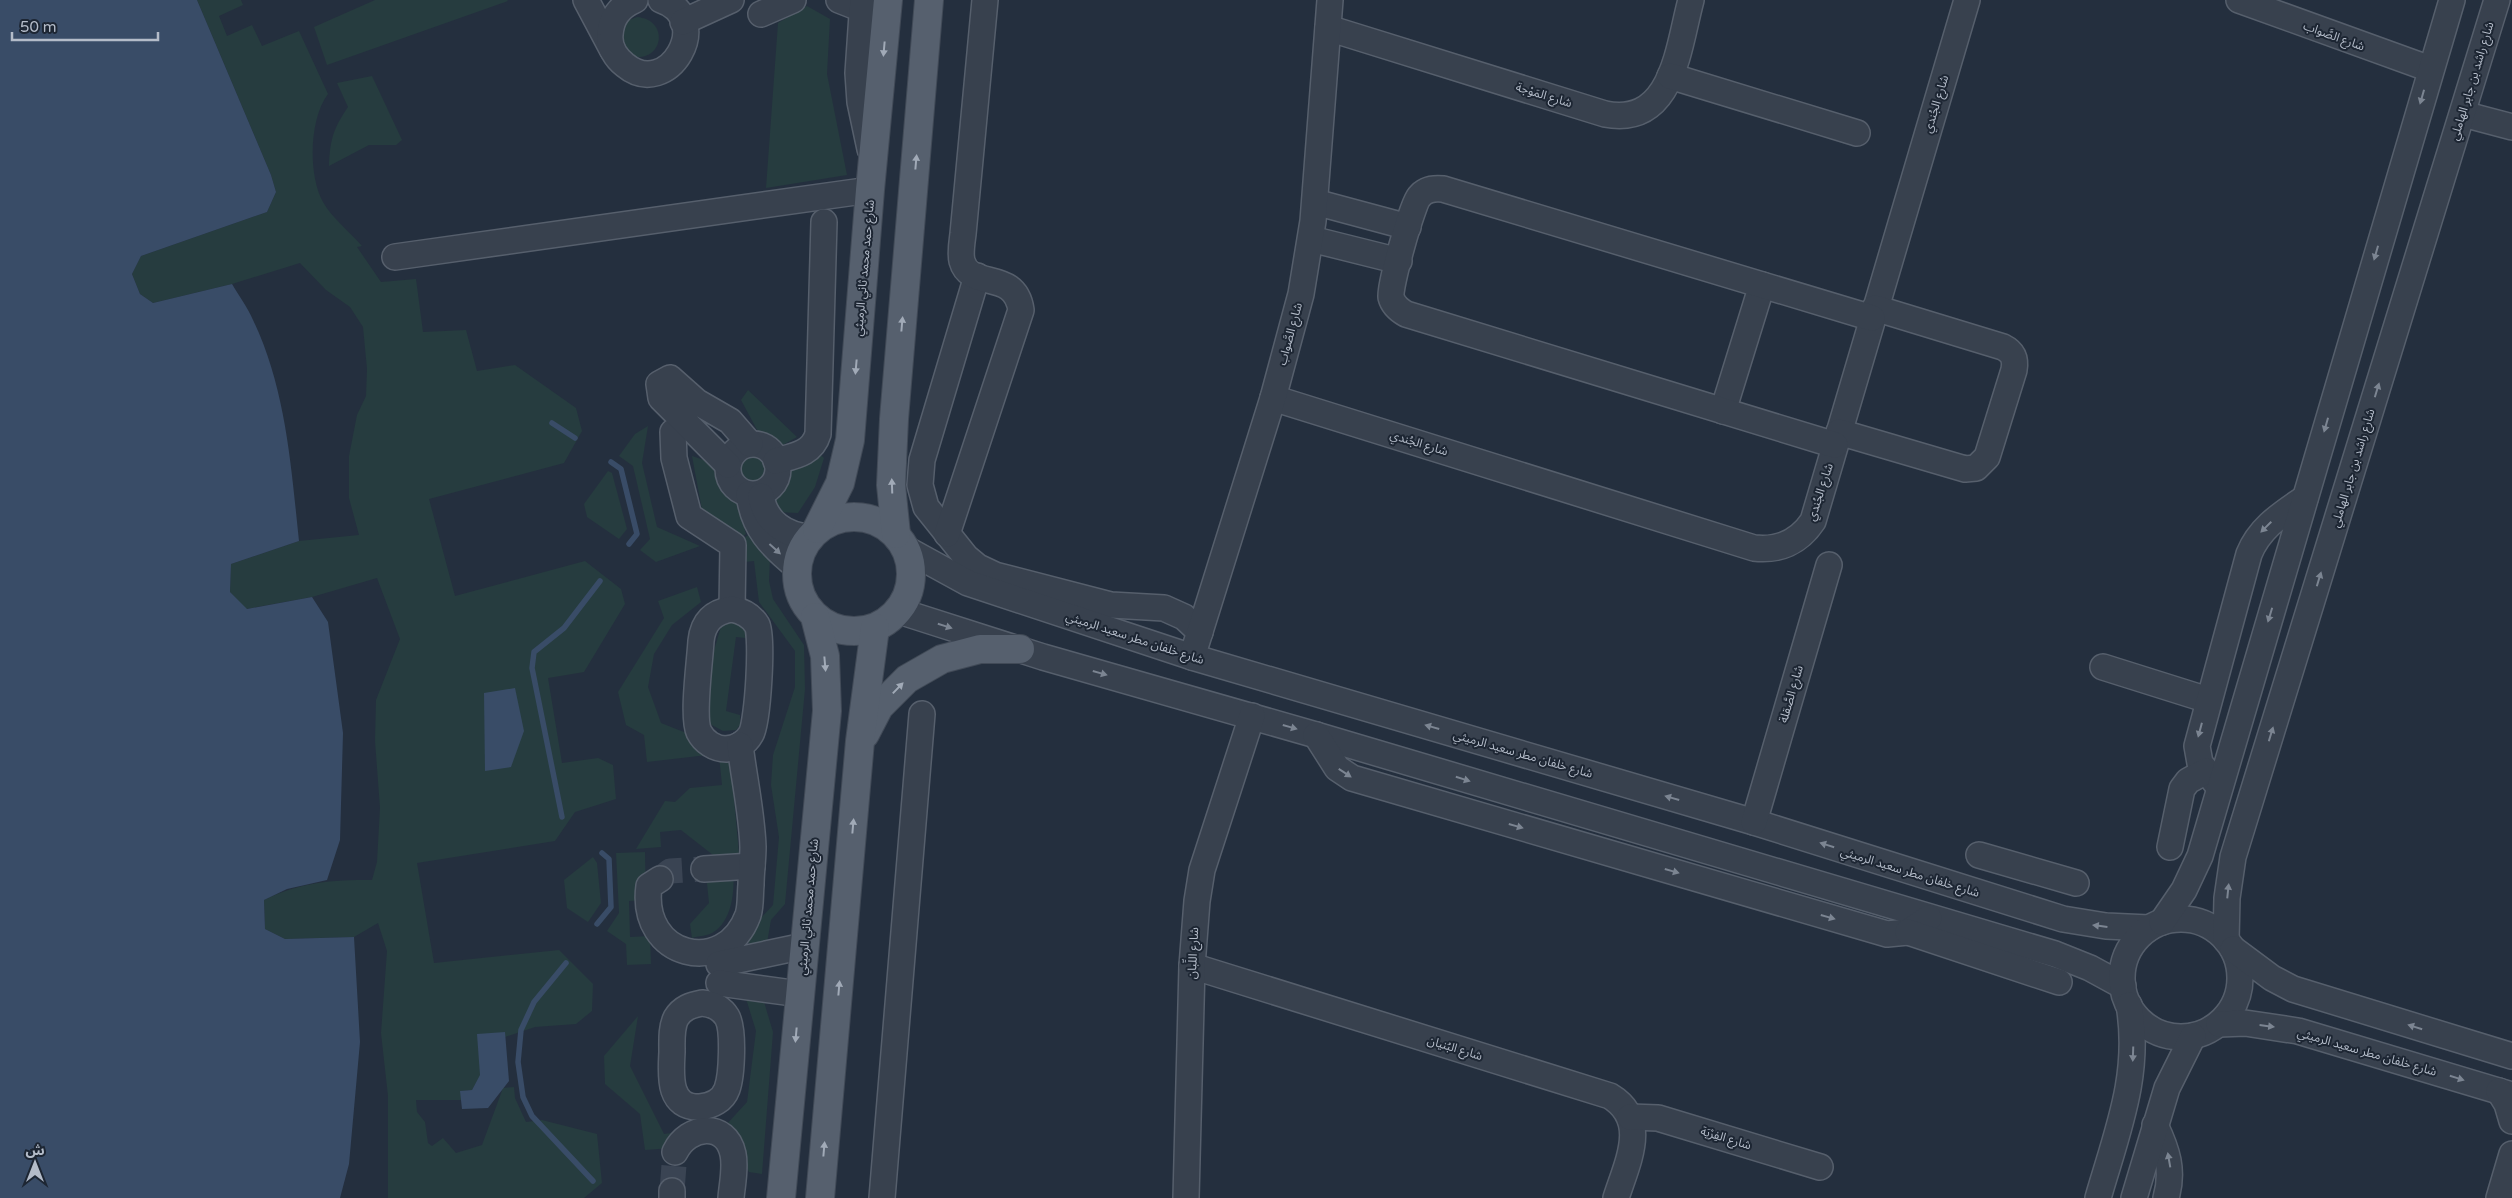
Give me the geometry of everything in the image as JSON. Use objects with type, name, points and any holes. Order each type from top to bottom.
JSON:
[{"type":"main road","name":"شارع حمد محمد ثاني الرميثي","points":[[814,533],[840,483],[850,440],[888,0]]},
{"type":"main road","points":[[901,541],[882,523],[866,517],[840,518],[814,533],[799,556],[797,567],[798,589],[805,604],[815,616],[828,625],[843,630],[859,631],[875,628],[888,621],[898,611],[907,597],[912,581],[911,565],[901,541],[891,485],[894,419],[930,2]]},
{"type":"main road","name":"شارع حمد محمد ثاني الرميثي","points":[[781,1198],[827,711],[824,656],[815,616]]},
{"type":"main road","points":[[820,1198],[860,741],[875,628]]},
{"type":"main road","points":[[860,741],[880,707],[907,679],[942,659],[980,649],[1020,649]]},
{"type":"street","points":[[586,0],[613,52],[628,68],[649,73],[660,71],[670,66],[684,48],[686,38],[676,6],[731,0]]},
{"type":"street","points":[[613,52],[610,39],[611,26],[616,14],[625,5],[635,0]]},
{"type":"street","points":[[761,14],[793,0]]},
{"type":"street","points":[[395,256],[872,177],[858,88],[863,4],[839,0]]},
{"type":"street","points":[[947,534],[1021,310],[1020,301],[1011,287],[977,276],[965,268],[962,254],[985,0]]},
{"type":"street","name":"شارع الصَّواب","points":[[1192,657],[1273,398],[1301,294],[1311,239],[1315,202],[1330,0]]},
{"type":"street","name":"شارع المَوْجة","points":[[1328,28],[1615,116],[1636,113],[1654,103],[1667,86],[1691,0]]},
{"type":"street","name":"شارع الجُندي","points":[[1273,398],[1754,548],[1766,549],[1790,543],[1806,531],[1812,521],[1967,0]]},
{"type":"street","name":"شارع الصَّواب","points":[[2238,0],[2430,70]]},
{"type":"street","points":[[2098,1198],[2130,1085],[2134,1045],[2122,969],[2127,954],[2136,939],[2156,925],[2184,890],[2196,865],[2212,779],[2305,498],[2452,0]]},
{"type":"street","name":"شارع راشد بن جابر الهاملي","points":[[2230,944],[2227,898],[2233,857],[2498,0]]},
{"type":"street","points":[[1670,76],[1857,133]]},
{"type":"street","points":[[2462,114],[2512,127]]},
{"type":"street","points":[[1434,188],[1443,189],[1762,285],[1873,313],[2008,350],[2014,359],[2014,370],[1987,457],[1976,468],[1965,469],[1723,411],[1406,314],[1399,310],[1391,296],[1408,227],[1418,198],[1425,191],[1434,188]]},
{"type":"street","points":[[1315,202],[1408,227]]},
{"type":"street","points":[[776,460],[807,451],[812,447],[818,434],[824,222]]},
{"type":"street","points":[[1311,239],[1399,261]]},
{"type":"street","points":[[977,276],[922,460],[920,472],[926,507],[972,562],[995,575],[1111,605],[1164,608],[1184,617],[1200,632]]},
{"type":"street","points":[[1723,411],[1762,285]]},
{"type":"street","points":[[728,465],[661,398],[660,384],[670,378],[698,402],[730,421],[750,444],[766,448],[776,460],[776,478],[772,485],[755,493],[741,491],[730,480],[728,465],[735,452],[750,444]]},
{"type":"street","points":[[673,432],[674,458],[690,516],[732,545],[732,609]]},
{"type":"street","points":[[755,493],[775,524],[791,534],[814,533]]},
{"type":"street","points":[[755,493],[754,518],[765,538],[797,567]]},
{"type":"street","points":[[2212,779],[2200,763],[2197,746],[2208,700],[2253,544],[2269,524],[2305,498]]},
{"type":"street","name":"شارع خلفان مطر سعيد الرميثي","points":[[901,541],[968,583],[1192,657],[1754,822],[2023,907],[2084,924],[2156,925]]},
{"type":"street","name":"شارع الصَّقلة","points":[[1754,822],[1828,565]]},
{"type":"street","points":[[732,609],[750,616],[760,633],[755,724],[747,740],[740,745],[722,749],[712,746],[704,740],[696,722],[702,631],[713,615],[732,609]]},
{"type":"street","points":[[898,611],[1020,649],[1252,716],[1929,918],[2059,982]]},
{"type":"street","points":[[2103,668],[2208,700]]},
{"type":"street","points":[[882,1198],[922,714]]},
{"type":"street","name":"شارع اللِّبان","points":[[1186,1198],[1192,966],[1197,901],[1202,870],[1252,716]]},
{"type":"street","points":[[1316,735],[1337,768],[1352,778],[1887,934],[1908,932],[2073,960],[2126,996],[2140,1021],[2156,1031],[2174,1036],[2193,1036],[2219,1024],[2230,1012],[2238,997],[2241,980],[2239,964],[2230,944]]},
{"type":"street","points":[[720,1009],[702,1003],[692,1005],[683,1010],[673,1026],[670,1082],[680,1099],[688,1105],[698,1107],[713,1104],[723,1096],[729,1080],[731,1026],[720,1009],[719,965],[732,940],[743,928],[749,912],[753,846],[740,745]]},
{"type":"street","points":[[2170,847],[2182,789],[2188,781],[2212,779]]},
{"type":"street","points":[[1979,854],[2076,883]]},
{"type":"street","points":[[704,869],[752,866]]},
{"type":"street","points":[[2023,907],[2035,871]]},
{"type":"street","points":[[660,879],[649,886],[647,902],[650,919],[658,933],[670,945],[685,952],[702,953],[719,965],[800,994]]},
{"type":"street","points":[[1908,932],[1929,918]]},
{"type":"street","points":[[2156,925],[2180,919],[2197,921],[2213,928],[2272,978],[2293,990],[2512,1056]]},
{"type":"street","points":[[719,965],[804,946]]},
{"type":"street","name":"شارع البُنيان","points":[[1192,966],[1610,1096],[1625,1108],[1630,1117]]},
{"type":"street","name":"شارع خلفان مطر سعيد الرميثي","points":[[2219,1024],[2254,1024],[2298,1031],[2505,1093]]},
{"type":"street","points":[[2134,1198],[2167,1088],[2193,1036]]},
{"type":"street","points":[[2505,1093],[2512,1121]]},
{"type":"street","points":[[713,1104],[723,1138],[733,1155],[731,1198]]},
{"type":"street","points":[[688,1105],[681,1144],[705,1130],[723,1138]]},
{"type":"street","points":[[1616,1198],[1632,1145],[1633,1126],[1630,1117]]},
{"type":"street","name":"شارع الفِرْيَة","points":[[1630,1117],[1658,1118],[1820,1167]]},
{"type":"street","points":[[2155,1125],[2166,1149],[2170,1167],[2166,1198]]},
{"type":"street","points":[[2499,1198],[2512,1154]]},
{"type":"green space","points":[[197,0],[241,0],[243,5],[219,16],[227,36],[252,25],[262,46],[299,31],[328,94],[317,118],[314,132],[313,163],[318,191],[331,214],[362,246],[357,247],[381,282],[416,279],[423,332],[466,330],[477,371],[515,365],[576,408],[582,431],[564,463],[429,499],[455,596],[585,561],[621,589],[625,604],[584,672],[548,678],[562,763],[598,758],[613,765],[616,799],[575,812],[555,841],[417,863],[434,963],[559,950],[593,984],[592,1011],[576,1024],[535,1027],[505,1037],[505,1032],[472,1090],[461,1091],[461,1100],[416,1100],[417,1112],[425,1122],[428,1143],[432,1146],[443,1138],[456,1153],[482,1145],[503,1088],[514,1087],[515,1098],[526,1122],[542,1120],[597,1134],[602,1183],[584,1198],[388,1198],[388,1096],[381,1033],[387,951],[378,923],[354,937],[285,939],[265,929],[264,900],[291,889],[317,883],[372,880],[377,862],[380,808],[375,741],[376,700],[400,639],[377,578],[312,597],[246,609],[230,592],[231,564],[299,541],[359,535],[349,498],[349,456],[357,415],[366,396],[367,369],[363,327],[350,307],[326,290],[300,263],[232,284],[153,303],[140,294],[132,274],[141,256],[267,212],[276,192],[271,175]]},
{"type":"green space","points":[[375,0],[508,1],[327,65],[314,27]]},
{"type":"green space","points":[[807,6],[830,19],[827,74],[847,175],[766,188],[778,23]]},
{"type":"green space","points":[[637,17],[648,20],[655,26],[658,33],[658,41],[655,48],[649,54],[640,57],[629,56],[618,33],[624,22]]},
{"type":"green space","points":[[372,76],[402,140],[396,145],[369,145],[329,166],[333,135],[348,107],[337,83]]},
{"type":"green space","points":[[748,390],[797,437],[774,450],[763,441],[741,400]]},
{"type":"green space","points":[[648,426],[642,463],[657,527],[700,546],[656,562],[640,550],[650,539],[633,466],[619,456],[635,434]]},
{"type":"green space","points":[[812,447],[824,458],[815,487],[798,513],[776,512],[769,491],[777,479],[778,466]]},
{"type":"green space","points":[[746,451],[758,457],[764,469],[758,481],[746,487],[734,481],[728,469],[734,457]]},
{"type":"green space","points":[[692,456],[713,463],[719,483],[726,491],[736,497],[746,534],[736,541],[703,515]]},
{"type":"green space","points":[[608,471],[612,473],[627,529],[619,539],[587,517],[584,504]]},
{"type":"green space","points":[[749,534],[770,558],[769,581],[773,599],[804,645],[805,689],[785,904],[771,920],[767,943],[754,947],[747,941],[746,934],[773,905],[779,837],[771,785],[773,755],[795,687],[795,651],[759,602],[754,561],[744,562],[736,545]]},
{"type":"green space","points":[[697,587],[701,602],[672,625],[654,654],[648,687],[661,723],[704,740],[716,754],[647,762],[644,735],[626,725],[618,692],[664,618],[658,601]]},
{"type":"green space","points":[[736,617],[748,626],[746,638],[736,637],[726,711],[740,715],[740,725],[736,730],[723,731],[706,722],[710,664],[723,620]]},
{"type":"green space","points":[[730,754],[739,854],[734,860],[722,862],[681,830],[660,832],[661,847],[636,849],[665,801],[675,802],[690,788],[722,785],[719,755]]},
{"type":"green space","points":[[645,852],[646,900],[629,901],[630,937],[650,936],[651,964],[627,965],[626,944],[607,931],[619,913],[616,853]]},
{"type":"green space","points":[[593,857],[597,863],[601,903],[588,922],[567,908],[564,880]]},
{"type":"green space","points":[[733,871],[733,897],[724,921],[712,933],[692,938],[690,924],[709,903],[706,873]]},
{"type":"green space","points":[[744,992],[762,995],[773,1032],[762,1174],[749,1172],[726,1125],[747,1102],[756,1031]]},
{"type":"green space","points":[[638,1016],[630,1066],[664,1134],[671,1133],[672,1148],[645,1150],[640,1114],[605,1084],[604,1056]]},
{"type":"water","points":[[0,0],[197,0],[271,175],[276,192],[267,212],[141,256],[132,274],[140,294],[153,303],[232,284],[246,306],[264,346],[280,400],[290,456],[299,541],[231,564],[230,592],[247,609],[312,597],[328,622],[343,733],[340,840],[327,880],[287,889],[264,900],[265,929],[285,939],[354,937],[360,1042],[349,1164],[340,1198],[0,1198]]},
{"type":"water","points":[[515,688],[524,731],[511,767],[485,771],[484,693]]},
{"type":"water","points":[[505,1032],[509,1081],[488,1108],[462,1109],[460,1091],[472,1090],[480,1075],[477,1034]]},
{"type":"waterway","points":[[552,423],[575,438]]},
{"type":"waterway","points":[[611,462],[621,469],[637,534],[629,544]]},
{"type":"waterway","points":[[562,817],[532,668],[534,652],[564,628],[600,581]]},
{"type":"waterway","points":[[597,924],[611,907],[609,859],[602,853]]},
{"type":"waterway","points":[[566,963],[534,1002],[521,1030],[518,1062],[523,1097],[532,1116],[593,1181]]},
{"type":"tunnel","points":[[660,879],[670,871],[704,869]]},
{"type":"tunnel","points":[[672,1191],[675,1152]]}]
